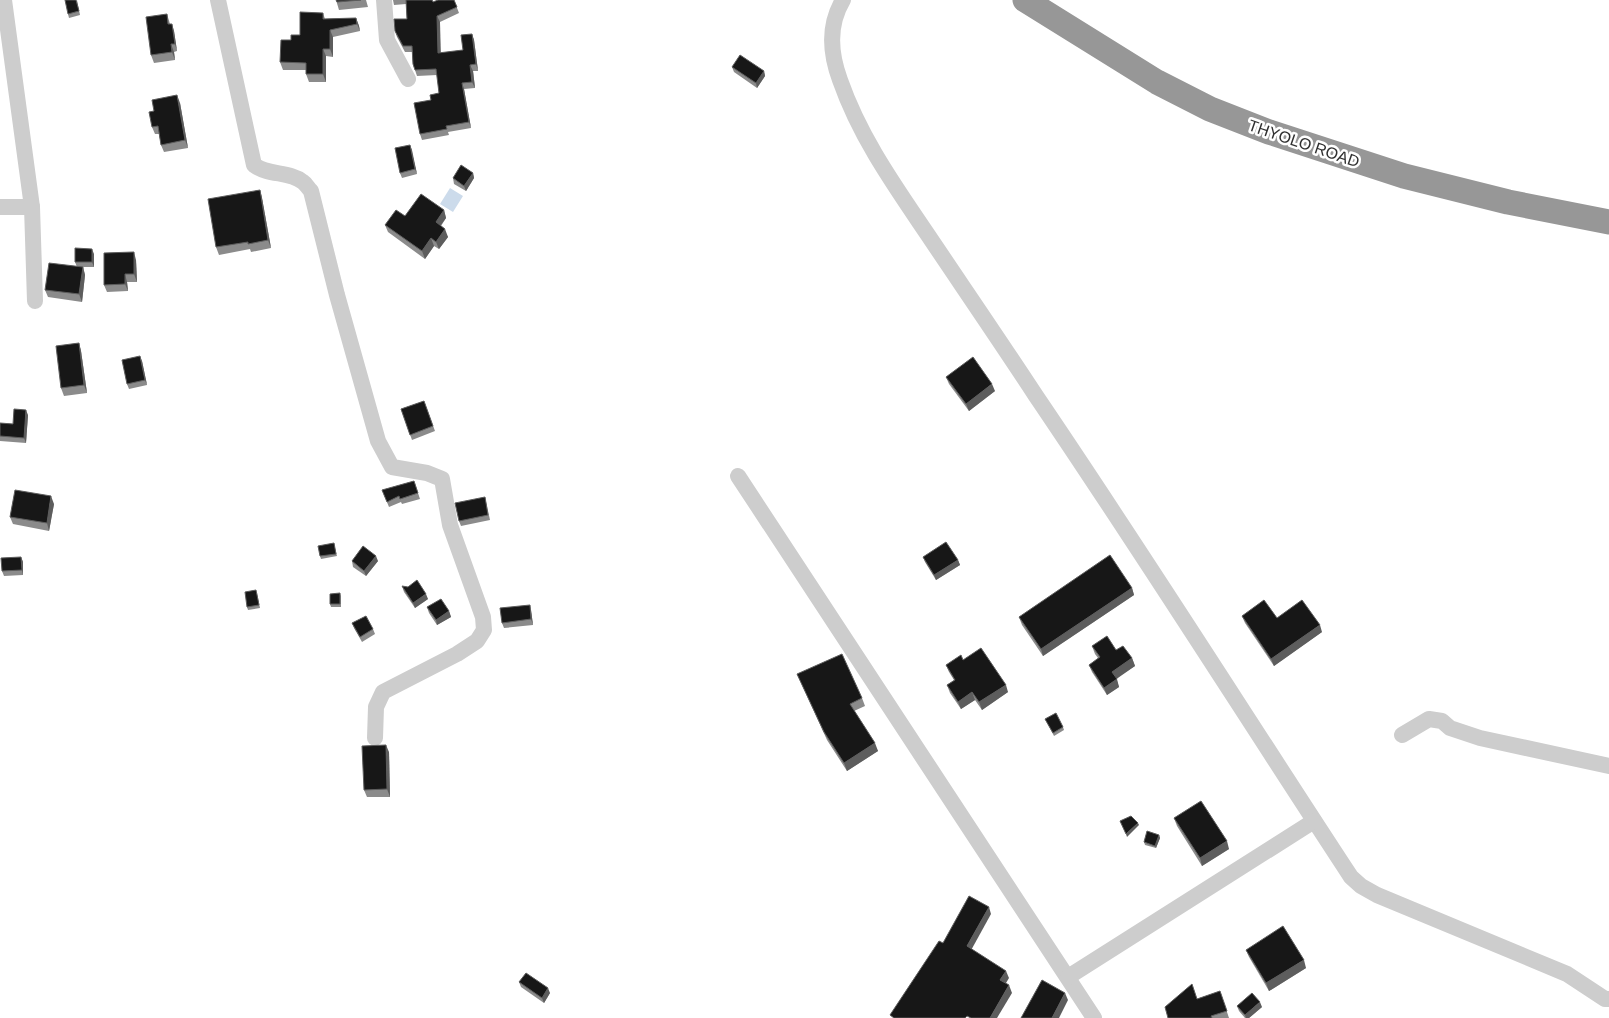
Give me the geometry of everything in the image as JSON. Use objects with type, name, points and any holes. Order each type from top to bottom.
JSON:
[{"type":"highway","name":"THYOLO ROAD","points":[[1025,0],[1157,82],[1210,109],[1269,132],[1404,176],[1508,202],[1609,222]]},
{"type":"street","points":[[4,0],[32,207],[35,301]]},
{"type":"street","points":[[218,0],[254,165],[262,171],[302,181],[311,191],[337,295],[378,442],[392,467],[427,473],[442,479],[450,525],[483,617],[484,630],[477,641],[457,654],[383,692],[376,707],[375,738]]},
{"type":"street","points":[[384,0],[387,40],[408,79]]},
{"type":"street","points":[[843,0],[837,10],[833,26],[831,43],[835,62],[840,81],[878,160],[1107,501],[1351,877],[1361,886],[1377,895],[1567,974],[1605,999],[1609,999]]},
{"type":"street","points":[[0,208],[32,207]]},
{"type":"street","points":[[738,476],[1094,1018]]},
{"type":"street","points":[[1402,735],[1429,719],[1442,721],[1450,728],[1480,738],[1609,766]]},
{"type":"street","points":[[1068,978],[1314,820]]},
{"type":"water","points":[[450,188],[463,196],[453,212],[440,204]]},
{"type":"building","points":[[65,0],[76,0],[79,11],[68,14]]},
{"type":"building","points":[[336,0],[361,0],[337,2]]},
{"type":"building","points":[[406,0],[432,0],[433,2],[438,0],[454,0],[457,7],[437,16],[438,53],[463,50],[461,35],[472,34],[476,64],[470,65],[472,82],[462,83],[469,122],[446,126],[447,129],[420,134],[414,103],[431,100],[430,95],[439,93],[436,69],[415,70],[412,46],[403,46],[395,31],[394,19],[407,19]]},
{"type":"building","points":[[300,12],[323,13],[323,19],[356,18],[357,24],[330,30],[330,49],[323,49],[323,74],[306,74],[306,63],[280,62],[281,40],[291,40],[291,35],[300,35]]},
{"type":"building","points":[[167,14],[168,24],[172,24],[175,44],[171,44],[172,52],[151,55],[146,17]]},
{"type":"building","points":[[740,55],[764,71],[756,83],[732,67]]},
{"type":"building","points":[[177,95],[185,140],[161,145],[158,126],[152,127],[149,112],[154,111],[152,100]]},
{"type":"building","points":[[410,145],[415,169],[400,173],[395,148]]},
{"type":"building","points":[[461,165],[473,173],[464,186],[453,178]]},
{"type":"building","points":[[260,190],[268,240],[216,247],[208,199]]},
{"type":"building","points":[[421,194],[444,210],[436,222],[445,229],[436,242],[431,238],[422,251],[385,225],[396,210],[405,216]]},
{"type":"building","points":[[75,248],[92,249],[92,262],[75,262]]},
{"type":"building","points":[[134,252],[134,274],[125,274],[125,284],[104,285],[104,253]]},
{"type":"building","points":[[49,263],[83,267],[79,294],[45,290]]},
{"type":"building","points":[[79,343],[84,385],[61,388],[56,346]]},
{"type":"building","points":[[140,356],[145,380],[127,384],[122,360]]},
{"type":"building","points":[[973,357],[992,384],[966,404],[946,377]]},
{"type":"building","points":[[424,401],[433,426],[410,435],[401,409]]},
{"type":"building","points":[[14,409],[26,410],[24,438],[0,436],[0,423],[13,424]]},
{"type":"building","points":[[414,481],[418,493],[400,499],[399,496],[387,502],[382,490]]},
{"type":"building","points":[[15,490],[51,496],[47,523],[10,517]]},
{"type":"building","points":[[485,497],[488,515],[459,521],[455,503]]},
{"type":"building","points":[[946,542],[958,560],[934,575],[923,557]]},
{"type":"building","points":[[334,543],[336,554],[320,556],[318,546]]},
{"type":"building","points":[[363,546],[376,556],[364,571],[352,561]]},
{"type":"building","points":[[1110,555],[1132,588],[1041,649],[1019,617]]},
{"type":"building","points":[[21,557],[22,570],[2,571],[1,558]]},
{"type":"building","points":[[417,580],[426,594],[413,603],[402,586],[408,587]]},
{"type":"building","points":[[256,590],[259,605],[247,607],[245,592]]},
{"type":"building","points":[[340,593],[340,604],[330,604],[330,594]]},
{"type":"building","points":[[441,599],[449,611],[436,620],[427,607]]},
{"type":"building","points":[[1264,600],[1277,618],[1302,600],[1320,625],[1271,659],[1242,616]]},
{"type":"building","points":[[530,605],[531,619],[502,623],[500,608]]},
{"type":"building","points":[[366,616],[373,629],[360,637],[352,623]]},
{"type":"building","points":[[1107,636],[1116,650],[1123,646],[1132,658],[1112,672],[1117,679],[1104,688],[1089,665],[1100,657],[1092,646]]},
{"type":"building","points":[[981,648],[1006,685],[979,702],[972,692],[958,702],[947,685],[955,680],[946,665],[961,655],[963,660]]},
{"type":"building","points":[[842,654],[862,698],[850,704],[875,743],[844,763],[824,732],[797,674]]},
{"type":"building","points":[[1056,713],[1063,727],[1053,733],[1045,719]]},
{"type":"building","points":[[386,745],[387,789],[364,790],[362,746]]},
{"type":"building","points":[[1201,801],[1227,841],[1200,858],[1174,818]]},
{"type":"building","points":[[1131,816],[1138,823],[1126,834],[1120,821]]},
{"type":"building","points":[[1147,831],[1159,835],[1155,846],[1144,842]]},
{"type":"building","points":[[969,896],[989,907],[967,946],[1006,971],[1000,980],[1009,985],[990,1018],[971,1018],[967,1016],[965,1018],[894,1018],[890,1015],[939,941],[943,943]]},
{"type":"building","points":[[1283,926],[1304,960],[1266,983],[1246,950]]},
{"type":"building","points":[[526,973],[548,988],[542,998],[519,982]]},
{"type":"building","points":[[1042,980],[1065,993],[1052,1018],[1021,1018]]},
{"type":"building","points":[[1192,984],[1197,999],[1220,991],[1227,1011],[1211,1016],[1212,1018],[1168,1018],[1165,1007]]},
{"type":"building","points":[[1252,993],[1260,1002],[1245,1015],[1237,1006]]}]
